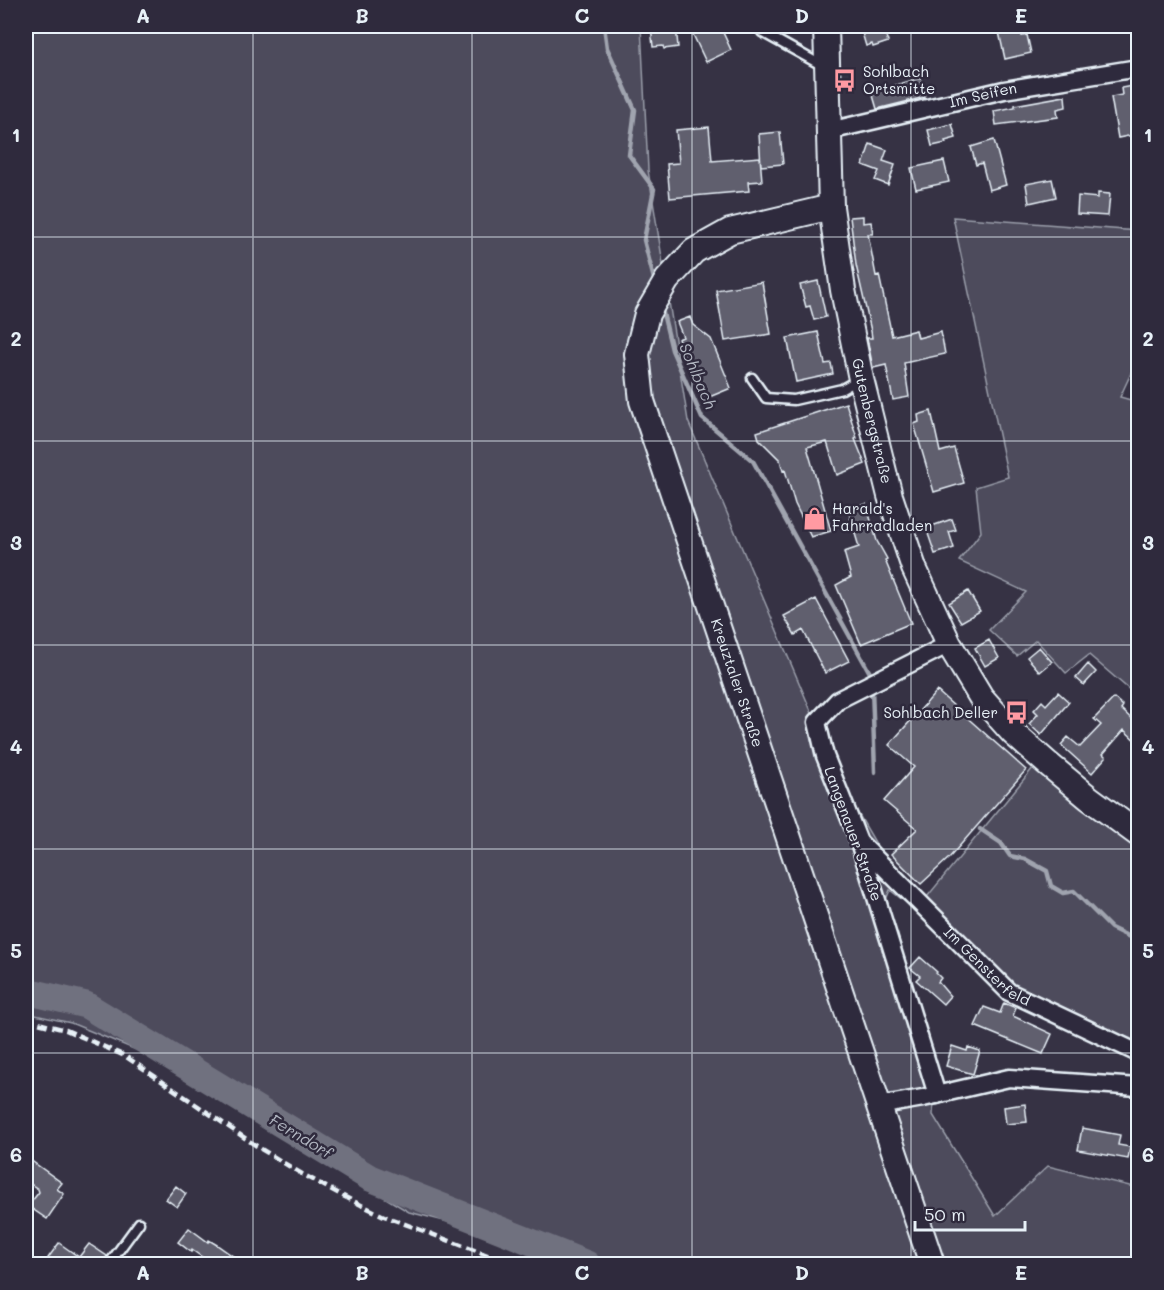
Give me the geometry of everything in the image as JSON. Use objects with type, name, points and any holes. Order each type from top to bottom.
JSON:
[{"type":"street","name":"Gutenbergstraße","points":[[826,26],[831,207],[843,290],[861,379],[890,495],[914,568],[950,644],[981,697],[1013,733],[1089,798],[1138,834]]},
{"type":"street","name":"Im Seifen","points":[[829,131],[1002,90],[1138,69]]},
{"type":"street","name":"Kreuztaler Straße","points":[[831,207],[730,231],[694,251],[667,280],[647,314],[637,354],[642,401],[931,1263]]},
{"type":"street","name":"Langenauer Straße","points":[[937,1095],[859,842],[825,756],[818,722],[838,700],[950,644]]},
{"type":"street","name":"Im Gensterfeld","points":[[859,842],[1009,992],[1138,1053]]},
{"type":"street","points":[[878,1106],[1009,1078],[1138,1087]]},
{"type":"lane","points":[[758,26],[762,32],[828,69]]},
{"type":"lane","points":[[752,378],[766,398],[795,400],[842,388],[861,379]]},
{"type":"lane","points":[[109,1264],[139,1223]]},
{"type":"shaded area","points":[[26,26],[641,26],[648,170],[688,421],[845,791],[883,856],[927,897],[1033,768],[1138,826],[1138,1053],[1013,987],[890,890],[883,907],[935,1080],[933,1115],[995,1216],[1048,1166],[1138,1188],[1138,1264],[614,1264],[409,1212],[146,1054],[71,1023],[26,1013]]},
{"type":"shaded area","points":[[953,217],[1138,231],[1138,358],[1120,397],[1138,402],[1138,697],[1089,655],[1066,673],[1036,640],[1017,656],[989,630],[1026,592],[959,561],[981,532],[976,487],[1008,477]]},
{"type":"building","points":[[651,26],[676,26],[678,47],[664,49],[663,46],[653,47]]},
{"type":"building","points":[[689,26],[720,26],[731,50],[706,62]]},
{"type":"building","points":[[860,26],[883,27],[888,42],[873,47],[872,44],[866,46]]},
{"type":"building","points":[[1020,27],[1022,36],[1027,35],[1031,53],[1005,59],[999,32]]},
{"type":"building","points":[[920,78],[925,97],[877,109],[872,92]]},
{"type":"building","points":[[1138,85],[1138,106],[1134,107],[1138,134],[1118,138],[1111,97],[1122,95],[1121,88]]},
{"type":"building","points":[[1065,96],[1066,107],[1057,109],[1058,117],[996,125],[994,111]]},
{"type":"building","points":[[952,124],[956,138],[932,146],[928,130]]},
{"type":"building","points":[[709,127],[712,161],[760,157],[762,181],[748,182],[749,191],[670,198],[667,164],[679,163],[676,130]]},
{"type":"building","points":[[780,132],[783,164],[761,166],[759,134]]},
{"type":"building","points":[[994,140],[1006,185],[989,190],[982,163],[976,165],[971,147]]},
{"type":"building","points":[[870,144],[887,150],[883,161],[895,165],[888,185],[875,180],[879,171],[863,165]]},
{"type":"building","points":[[944,161],[949,182],[916,189],[911,168]]},
{"type":"building","points":[[1052,179],[1056,197],[1029,203],[1026,184]]},
{"type":"building","points":[[1098,193],[1110,194],[1108,216],[1077,214],[1078,196],[1098,198]]},
{"type":"building","points":[[863,216],[863,223],[871,222],[873,234],[868,234],[876,276],[879,275],[892,336],[916,330],[918,338],[941,332],[945,354],[904,363],[909,397],[893,400],[886,365],[873,368],[867,338],[872,338],[871,331],[856,265],[850,217]]},
{"type":"building","points":[[818,281],[826,317],[814,320],[810,306],[806,307],[800,285]]},
{"type":"building","points":[[762,282],[771,334],[725,341],[716,290]]},
{"type":"building","points":[[690,317],[693,325],[711,339],[731,388],[702,400],[678,339],[683,337],[677,322]]},
{"type":"building","points":[[818,332],[825,364],[831,363],[833,374],[796,382],[787,338]]},
{"type":"building","points":[[846,403],[857,438],[855,439],[865,464],[837,475],[827,442],[807,447],[831,531],[811,537],[795,504],[780,460],[759,439],[757,432]]},
{"type":"building","points":[[931,411],[940,452],[954,448],[964,483],[934,492],[914,424],[919,422],[918,415]]},
{"type":"building","points":[[866,504],[877,541],[887,559],[885,560],[911,623],[861,644],[836,585],[851,577],[844,552],[859,547],[848,510]]},
{"type":"building","points":[[952,519],[956,530],[949,532],[954,548],[935,554],[926,528]]},
{"type":"building","points":[[968,591],[980,611],[961,622],[949,603]]},
{"type":"building","points":[[816,599],[849,661],[825,673],[803,630],[795,635],[784,616]]},
{"type":"building","points":[[989,640],[999,658],[985,666],[975,648]]},
{"type":"building","points":[[1039,647],[1052,662],[1040,672],[1027,657]]},
{"type":"building","points":[[1088,664],[1096,672],[1084,685],[1076,678]]},
{"type":"building","points":[[937,691],[1026,770],[949,858],[921,884],[891,854],[917,829],[884,801],[914,767],[889,745]]},
{"type":"building","points":[[1058,692],[1069,702],[1041,735],[1029,724],[1038,714],[1034,710],[1042,701],[1046,705]]},
{"type":"building","points":[[1114,698],[1123,706],[1121,709],[1138,725],[1138,743],[1124,730],[1103,754],[1106,757],[1092,773],[1061,745],[1068,737],[1080,747],[1101,725],[1094,719]]},
{"type":"building","points":[[920,957],[937,972],[941,978],[938,982],[950,996],[943,1004],[916,980],[920,976],[910,968]]},
{"type":"building","points":[[1004,1003],[1016,1008],[1013,1016],[1052,1034],[1043,1054],[975,1026],[984,1007],[1000,1013]]},
{"type":"building","points":[[952,1046],[967,1051],[968,1047],[980,1051],[973,1074],[946,1066]]},
{"type":"building","points":[[1025,1104],[1027,1122],[1006,1124],[1004,1107]]},
{"type":"building","points":[[1082,1128],[1120,1135],[1118,1145],[1130,1147],[1128,1159],[1078,1150]]},
{"type":"building","points":[[26,1157],[62,1183],[57,1189],[64,1194],[47,1219],[28,1206],[39,1192],[26,1181]]},
{"type":"building","points":[[176,1186],[186,1194],[177,1207],[166,1199]]},
{"type":"building","points":[[189,1228],[244,1264],[212,1264],[192,1250],[191,1252],[178,1242]]},
{"type":"building","points":[[59,1243],[79,1257],[89,1244],[107,1256],[103,1264],[57,1264],[48,1258]]},
{"type":"waterway","name":"Sohlbach","points":[[604,26],[607,48],[635,110],[629,155],[654,189],[644,240],[655,283]]},
{"type":"waterway","name":"Sohlbach","points":[[661,305],[672,350],[702,418],[753,461],[870,673],[871,679]]},
{"type":"waterway","name":"Sohlbach","points":[[872,687],[875,772]]},
{"type":"waterway","name":"Sohlbach","points":[[980,829],[1001,843],[1010,856],[1025,859],[1047,871],[1051,886],[1063,893],[1074,891],[1111,928],[1138,941]]},
{"type":"waterway","name":"Ferndorf","points":[[26,991],[86,1005],[370,1178],[587,1264]]},
{"type":"railway","points":[[26,1020],[66,1030],[125,1056],[261,1149],[345,1197],[384,1216],[511,1264]]},
{"type":"place","name":"Sohlbach Ortsmitte","points":[[845,81]]},
{"type":"place","name":"Harald's Fahrradladen","points":[[814,518]]},
{"type":"place","name":"Sohlbach Deller","points":[[1016,713]]}]
